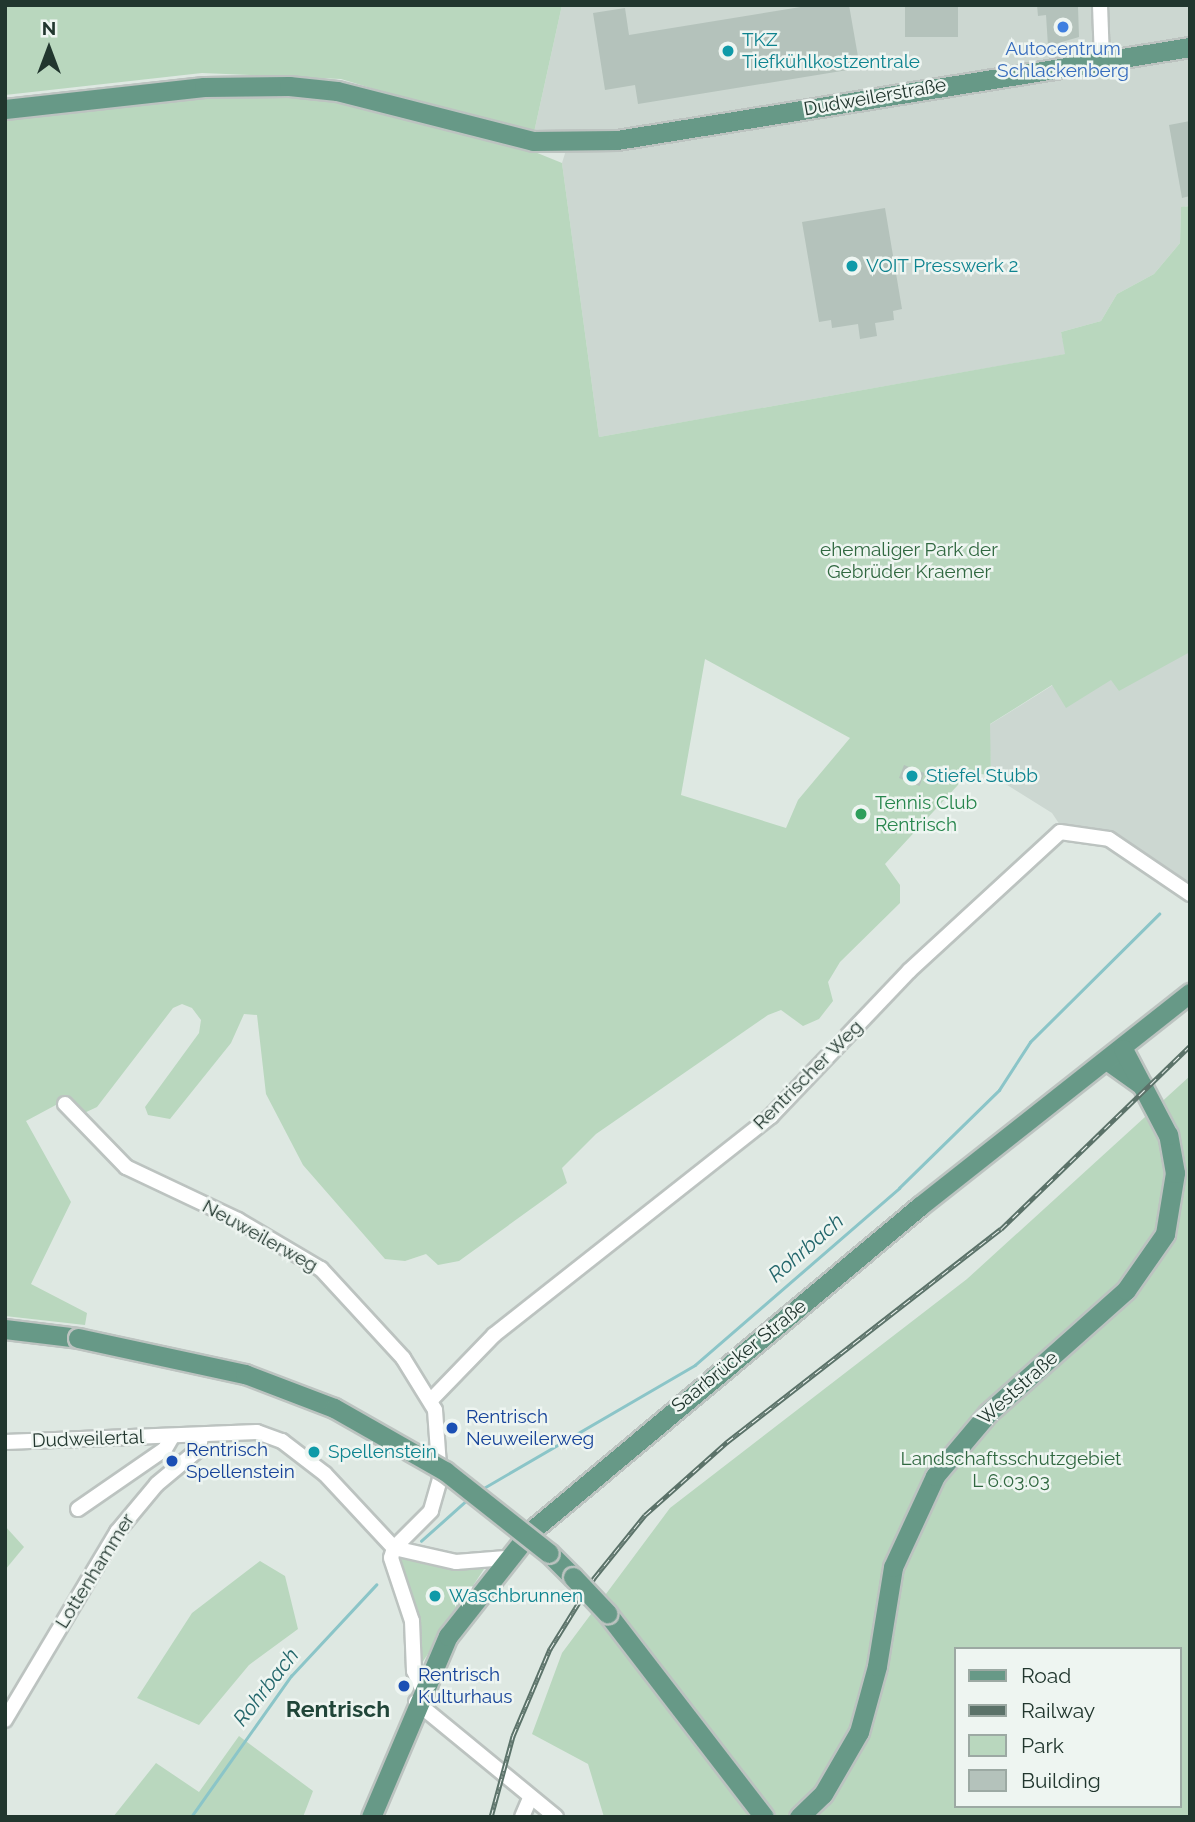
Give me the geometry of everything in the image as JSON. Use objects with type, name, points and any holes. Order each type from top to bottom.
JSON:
[{"type":"main road","name":"Dudweilerstraße","points":[[5,109],[204,87],[315,88],[509,136],[560,142],[617,140],[1102,59],[1190,47]]},
{"type":"main road","name":"Saarbrücker Straße","points":[[1112,1053],[1190,979]]},
{"type":"main road","name":"Saarbrücker Straße","points":[[371,1817],[419,1695],[459,1619],[506,1558],[558,1506],[920,1206],[1190,992]]},
{"type":"main road","name":"Weststraße","points":[[806,1813],[848,1755],[864,1720],[893,1567],[935,1476],[988,1413],[1126,1290],[1165,1234],[1174,1191],[1173,1155],[1163,1119],[1143,1086],[1112,1053]]},
{"type":"main road","points":[[5,1329],[78,1338],[232,1370],[334,1408],[445,1471],[549,1553],[607,1612],[760,1811]]},
{"type":"street","points":[[1100,5],[1102,59]]},
{"type":"street","name":"Rentrischer Weg","points":[[432,1400],[494,1335],[771,1116],[909,971],[1060,832],[1109,839],[1190,894]]},
{"type":"street","name":"Neuweilerweg","points":[[65,1104],[126,1167],[237,1220],[321,1269],[390,1341],[432,1400],[440,1452],[437,1499],[394,1548]]},
{"type":"street","name":"Dudweilertal","points":[[5,1442],[201,1436],[244,1431],[282,1441],[343,1489],[394,1548]]},
{"type":"street","name":"Lottenhammer","points":[[5,1720],[117,1532],[157,1483],[199,1449],[201,1436]]},
{"type":"street","points":[[78,1509],[165,1449],[172,1437]]},
{"type":"street","points":[[506,1558],[456,1562],[394,1548],[391,1558],[412,1621],[414,1671],[419,1695],[530,1798],[556,1817]]},
{"type":"street","points":[[522,1817],[530,1798]]},
{"type":"shaded area","points":[[562,5],[1190,5],[1190,205],[1181,208],[1180,243],[1154,274],[1117,294],[1101,321],[1061,332],[1066,354],[599,437],[562,163],[571,134],[533,137]]},
{"type":"shaded area","points":[[1190,623],[1190,885],[1119,836],[1062,828],[1052,813],[991,775],[989,725],[1053,685]]},
{"type":"green space","points":[[5,5],[562,5],[533,137],[341,79],[202,73],[5,95]]},
{"type":"green space","name":"ehemaliger Park der Gebrüder Kraemer","points":[[223,92],[317,94],[520,146],[562,163],[599,437],[1065,354],[1061,332],[1101,321],[1117,294],[1154,274],[1180,243],[1181,207],[1190,206],[1190,652],[1119,691],[1111,680],[1066,708],[1052,685],[990,724],[991,775],[969,773],[885,864],[900,885],[900,903],[840,962],[828,982],[833,1001],[819,1019],[803,1026],[781,1010],[768,1015],[596,1134],[562,1168],[567,1183],[459,1261],[438,1265],[426,1254],[405,1261],[385,1259],[303,1165],[266,1094],[257,1015],[244,1014],[231,1043],[170,1119],[148,1115],[145,1107],[199,1033],[201,1020],[192,1008],[182,1004],[173,1008],[97,1107],[82,1114],[67,1099],[26,1121],[71,1202],[31,1284],[87,1313],[85,1325],[5,1316],[5,114]],"holes":[[[705,659],[850,738],[798,800],[786,828],[681,795]]]},
{"type":"green space","name":"Landschaftsschutzgebiet L 6.03.03","points":[[1190,1076],[1190,1817],[604,1817],[588,1764],[532,1734],[562,1653],[670,1508],[967,1279]]},
{"type":"green space","points":[[5,1526],[24,1547],[5,1570]]},
{"type":"green space","name":"Waschbrunnen","points":[[398,1558],[484,1569],[420,1666],[417,1614]]},
{"type":"green space","points":[[260,1561],[285,1576],[298,1629],[249,1665],[199,1725],[137,1698],[192,1613]]},
{"type":"green space","points":[[239,1736],[313,1791],[303,1817],[113,1817],[156,1763],[199,1792]]},
{"type":"building","name":"TKZ Tiefkühlkostzentrale","points":[[813,5],[849,5],[860,68],[638,104],[635,85],[605,90],[593,13],[625,8],[629,35]]},
{"type":"building","points":[[905,5],[958,5],[958,37],[905,37]]},
{"type":"building","name":"Autocentrum Schlackenberg","points":[[1037,5],[1078,6],[1079,37],[1048,46],[1046,15],[1038,16]]},
{"type":"building","points":[[1190,121],[1190,196],[1182,198],[1169,125]]},
{"type":"building","name":"VOIT Presswerk 2","points":[[885,208],[902,309],[893,311],[894,320],[875,323],[877,336],[860,339],[858,324],[832,328],[831,320],[819,322],[802,222]]},
{"type":"building","name":"Stiefel Stubb","points":[[904,765],[925,773],[920,786],[899,778]]},
{"type":"waterway","name":"Rohrbach","points":[[482,1489],[695,1365],[899,1188],[999,1090],[1030,1042],[1159,914]]},
{"type":"waterway","name":"Rohrbach","points":[[421,1541],[468,1499]]},
{"type":"waterway","name":"Rohrbach","points":[[191,1817],[291,1676],[376,1585]]},
{"type":"railway","points":[[491,1817],[513,1736],[550,1649],[594,1578],[645,1515],[727,1442],[1001,1229],[1190,1046]]},
{"type":"place","name":"Autocentrum Schlackenberg","points":[[1063,27]]},
{"type":"place","name":"TKZ Tiefkühlkostzentrale","points":[[728,51]]},
{"type":"place","name":"VOIT Presswerk 2","points":[[852,266]]},
{"type":"place","name":"Stiefel Stubb","points":[[912,776]]},
{"type":"place","name":"Tennis Club Rentrisch","points":[[861,814]]},
{"type":"place","name":"Rentrisch Neuweilerweg","points":[[452,1428]]},
{"type":"place","name":"Spellenstein","points":[[314,1452]]},
{"type":"place","name":"Rentrisch Spellenstein","points":[[172,1461]]},
{"type":"place","name":"Waschbrunnen","points":[[435,1596]]},
{"type":"place","name":"Rentrisch Kulturhaus","points":[[404,1686]]},
{"type":"district","name":"Rentrisch","points":[[338,1709]]}]
